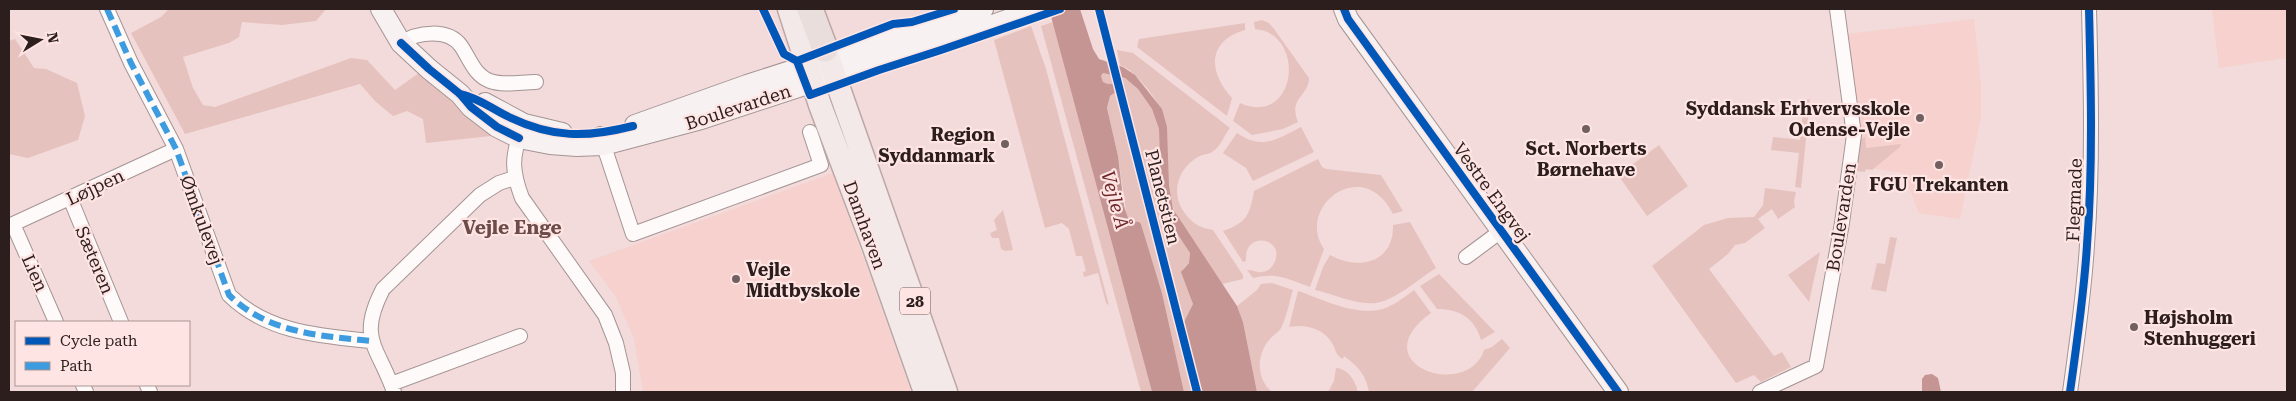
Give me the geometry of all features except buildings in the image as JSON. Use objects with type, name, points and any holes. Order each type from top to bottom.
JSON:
[{"type":"highway","name":"28","points":[[810,9],[819,65]]},
{"type":"main road","name":"Boulevarden","points":[[382,9],[401,43],[460,94],[470,107],[498,127],[521,131],[550,144],[601,140],[632,126],[983,9]]},
{"type":"main road","name":"28","points":[[789,9],[819,65]]},
{"type":"main road","name":"Boulevarden","points":[[819,65],[939,44],[1038,9]]},
{"type":"main road","name":"Vestre Engvej","points":[[1344,9],[1348,19],[1618,392]]},
{"type":"main road","name":"Damhaven","points":[[819,65],[820,105],[872,242],[925,392]]},
{"type":"main road","name":"Damhaven","points":[[819,65],[946,392]]},
{"type":"street","name":"Ømkulevej","points":[[107,9],[131,63],[176,149],[229,295],[241,306],[287,328],[312,336],[371,341]]},
{"type":"street","name":"Boulevarden","points":[[1760,392],[1816,366],[1842,223],[1854,135],[1836,9]]},
{"type":"street","name":"Flegmade","points":[[2070,392],[2082,310],[2087,244],[2091,140],[2089,9]]},
{"type":"street","points":[[401,43],[407,39],[425,34],[434,33],[449,37],[460,45],[477,73],[489,80],[501,83],[536,82]]},
{"type":"street","points":[[521,131],[513,163],[514,178],[522,198],[604,315],[616,343],[623,374],[623,392]]},
{"type":"street","points":[[601,140],[633,234],[821,165],[810,132]]},
{"type":"street","name":"Løjpen","points":[[13,224],[176,149]]},
{"type":"street","points":[[514,178],[499,183],[480,195],[383,289],[373,308],[370,326],[371,341],[392,388],[520,336]]},
{"type":"street","name":"Sæteren","points":[[70,198],[121,321]]},
{"type":"street","name":"Lien","points":[[13,224],[56,321]]},
{"type":"street","points":[[1466,257],[1502,230]]},
{"type":"shaded area","points":[[169,9],[326,9],[316,21],[282,25],[242,22],[239,37],[229,43],[183,57],[193,88],[203,105],[215,107],[351,58],[367,60],[395,90],[419,73],[491,136],[426,143],[423,119],[407,111],[393,116],[376,102],[360,84],[185,134],[131,33],[161,17]]},
{"type":"shaded area","points":[[2212,9],[2287,9],[2287,58],[2219,68]]},
{"type":"shaded area","name":"Syddansk Erhvervsskole Odense-Vejle","points":[[1974,19],[1981,84],[1981,117],[1960,219],[1919,213],[1903,173],[1859,166],[1861,143],[1846,34]]},
{"type":"shaded area","points":[[1262,20],[1269,23],[1274,29],[1309,78],[1306,89],[1297,102],[1296,114],[1298,122],[1283,129],[1252,135],[1233,121],[1240,103],[1259,107],[1274,103],[1284,92],[1288,77],[1288,61],[1283,46],[1272,34],[1255,29],[1254,22]]},
{"type":"shaded area","points":[[1053,22],[1152,392],[1141,392],[1041,26]]},
{"type":"shaded area","points":[[1245,23],[1245,30],[1233,35],[1224,42],[1218,49],[1215,58],[1219,78],[1232,98],[1227,116],[1137,47],[1139,39]]},
{"type":"shaded area","points":[[1031,26],[1046,69],[1109,305],[1106,303],[1098,273],[1084,277],[1083,272],[1086,271],[1082,256],[1076,256],[1069,229],[1062,223],[1045,228],[994,40]]},
{"type":"shaded area","points":[[15,39],[34,68],[46,69],[77,83],[85,116],[78,140],[28,158],[9,154],[9,41]]},
{"type":"shaded area","points":[[1117,50],[1133,53],[1230,128],[1215,150],[1200,156],[1186,167],[1179,180],[1177,194],[1182,209],[1195,224],[1213,230],[1243,275],[1243,279],[1222,284],[1182,226],[1173,207],[1169,190],[1167,132],[1164,118],[1146,87],[1131,71],[1120,65]]},
{"type":"shaded area","points":[[1103,73],[1125,78],[1138,89],[1152,109],[1159,129],[1161,197],[1190,253],[1189,263],[1183,269],[1193,304],[1184,322],[1202,392],[1184,392],[1162,293],[1141,224],[1131,222],[1127,217],[1118,156],[1107,108],[1110,96],[1123,88],[1122,83],[1108,84],[1103,82],[1101,76]]},
{"type":"shaded area","points":[[1810,99],[1801,188],[1795,187],[1799,153],[1771,150],[1773,137],[1800,140],[1804,100]]},
{"type":"shaded area","points":[[1301,127],[1314,152],[1253,181],[1246,168],[1223,153],[1237,133],[1254,141],[1262,142],[1284,136]]},
{"type":"shaded area","points":[[1865,137],[1866,148],[1901,144],[1900,147],[1872,170],[1866,169],[1865,172],[1856,171],[1860,140]]},
{"type":"shaded area","points":[[1659,145],[1688,186],[1647,216],[1618,175]]},
{"type":"shaded area","points":[[1318,159],[1322,167],[1326,169],[1381,175],[1403,211],[1393,214],[1380,197],[1365,188],[1350,188],[1336,193],[1325,204],[1318,217],[1317,233],[1324,249],[1310,287],[1276,276],[1253,278],[1247,270],[1260,272],[1269,269],[1273,265],[1276,254],[1275,248],[1270,243],[1257,241],[1251,244],[1247,251],[1246,261],[1243,262],[1223,231],[1237,225],[1246,217],[1251,206],[1254,191]]},
{"type":"shaded area","name":"Vejle Midtbyskole","points":[[833,173],[911,392],[643,392],[634,339],[616,297],[589,261]]},
{"type":"shaded area","points":[[1765,188],[1796,192],[1795,207],[1778,219],[1772,209],[1758,219],[1765,228],[1745,243],[1735,245],[1728,254],[1709,269],[1774,356],[1782,352],[1791,367],[1761,382],[1754,375],[1736,383],[1652,266],[1704,225],[1728,218],[1754,217],[1763,205]]},
{"type":"shaded area","points":[[1003,210],[1013,250],[1005,251],[1001,249],[999,238],[992,238],[990,233],[997,230],[994,220]]},
{"type":"shaded area","points":[[1410,222],[1436,268],[1398,294],[1382,302],[1352,301],[1315,290],[1323,267],[1330,255],[1352,262],[1363,263],[1373,260],[1388,248],[1392,238],[1393,225]]},
{"type":"shaded area","points":[[1890,237],[1897,238],[1886,292],[1871,289],[1877,263],[1885,264]]},
{"type":"shaded area","points":[[1820,252],[1809,302],[1788,275]]},
{"type":"shaded area","points":[[1439,274],[1495,332],[1481,340],[1475,326],[1465,316],[1445,309],[1437,309],[1420,286]]},
{"type":"shaded area","points":[[1272,283],[1293,290],[1283,324],[1265,345],[1260,359],[1263,380],[1272,392],[1257,392],[1243,322],[1237,306],[1257,290],[1261,284]]},
{"type":"shaded area","points":[[1414,290],[1431,313],[1412,331],[1407,347],[1412,361],[1425,370],[1441,374],[1459,373],[1474,365],[1484,350],[1492,347],[1502,339],[1510,348],[1472,392],[1369,392],[1361,371],[1344,356],[1343,359],[1338,356],[1332,343],[1324,334],[1313,328],[1289,327],[1298,291],[1343,307],[1366,311],[1388,307]]},
{"type":"shaded area","points":[[1336,368],[1351,376],[1358,392],[1328,392],[1334,381]]},
{"type":"water","name":"Vejle Å","points":[[1049,9],[1080,9],[1093,49],[1099,59],[1123,67],[1135,75],[1162,109],[1167,127],[1169,186],[1173,209],[1237,306],[1243,322],[1257,392],[1202,392],[1184,322],[1193,304],[1181,272],[1189,263],[1190,253],[1171,224],[1161,197],[1159,129],[1152,109],[1138,89],[1125,78],[1103,73],[1101,76],[1103,82],[1108,84],[1122,83],[1125,86],[1110,96],[1107,108],[1118,156],[1124,206],[1129,221],[1141,224],[1162,293],[1184,392],[1152,392]]},
{"type":"water","points":[[1932,374],[1938,378],[1941,392],[1922,392],[1922,379],[1925,375]]},
{"type":"marked path","points":[[107,9],[131,63],[176,149],[229,295],[244,308],[260,318],[278,325],[314,334],[371,341]]},
{"type":"cycle path","points":[[763,9],[784,54],[797,61],[810,95],[1060,9]]},
{"type":"cycle path","points":[[797,61],[893,24],[912,22],[954,9]]},
{"type":"cycle path","name":"Planetstien","points":[[1099,9],[1197,392]]},
{"type":"cycle path","points":[[1344,9],[1348,19],[1618,392]]},
{"type":"cycle path","points":[[2070,392],[2086,263],[2089,215],[2091,127],[2089,9]]},
{"type":"cycle path","points":[[401,43],[460,94],[471,107],[497,127],[519,138]]},
{"type":"cycle path","points":[[460,94],[479,101],[525,124],[555,132],[570,134],[600,133],[633,126]]},
{"type":"place","name":"Syddansk Erhvervsskole Odense-Vejle","points":[[1920,118]]},
{"type":"place","name":"Sct. Norberts Børnehave","points":[[1586,129]]},
{"type":"place","name":"Region Syddanmark","points":[[1005,144]]},
{"type":"place","name":"FGU Trekanten","points":[[1939,165]]},
{"type":"place","name":"Vejle Midtbyskole","points":[[736,279]]},
{"type":"place","name":"Højsholm Stenhuggeri","points":[[2134,327]]},
{"type":"district","name":"Vejle Enge","points":[[512,227]]}]
